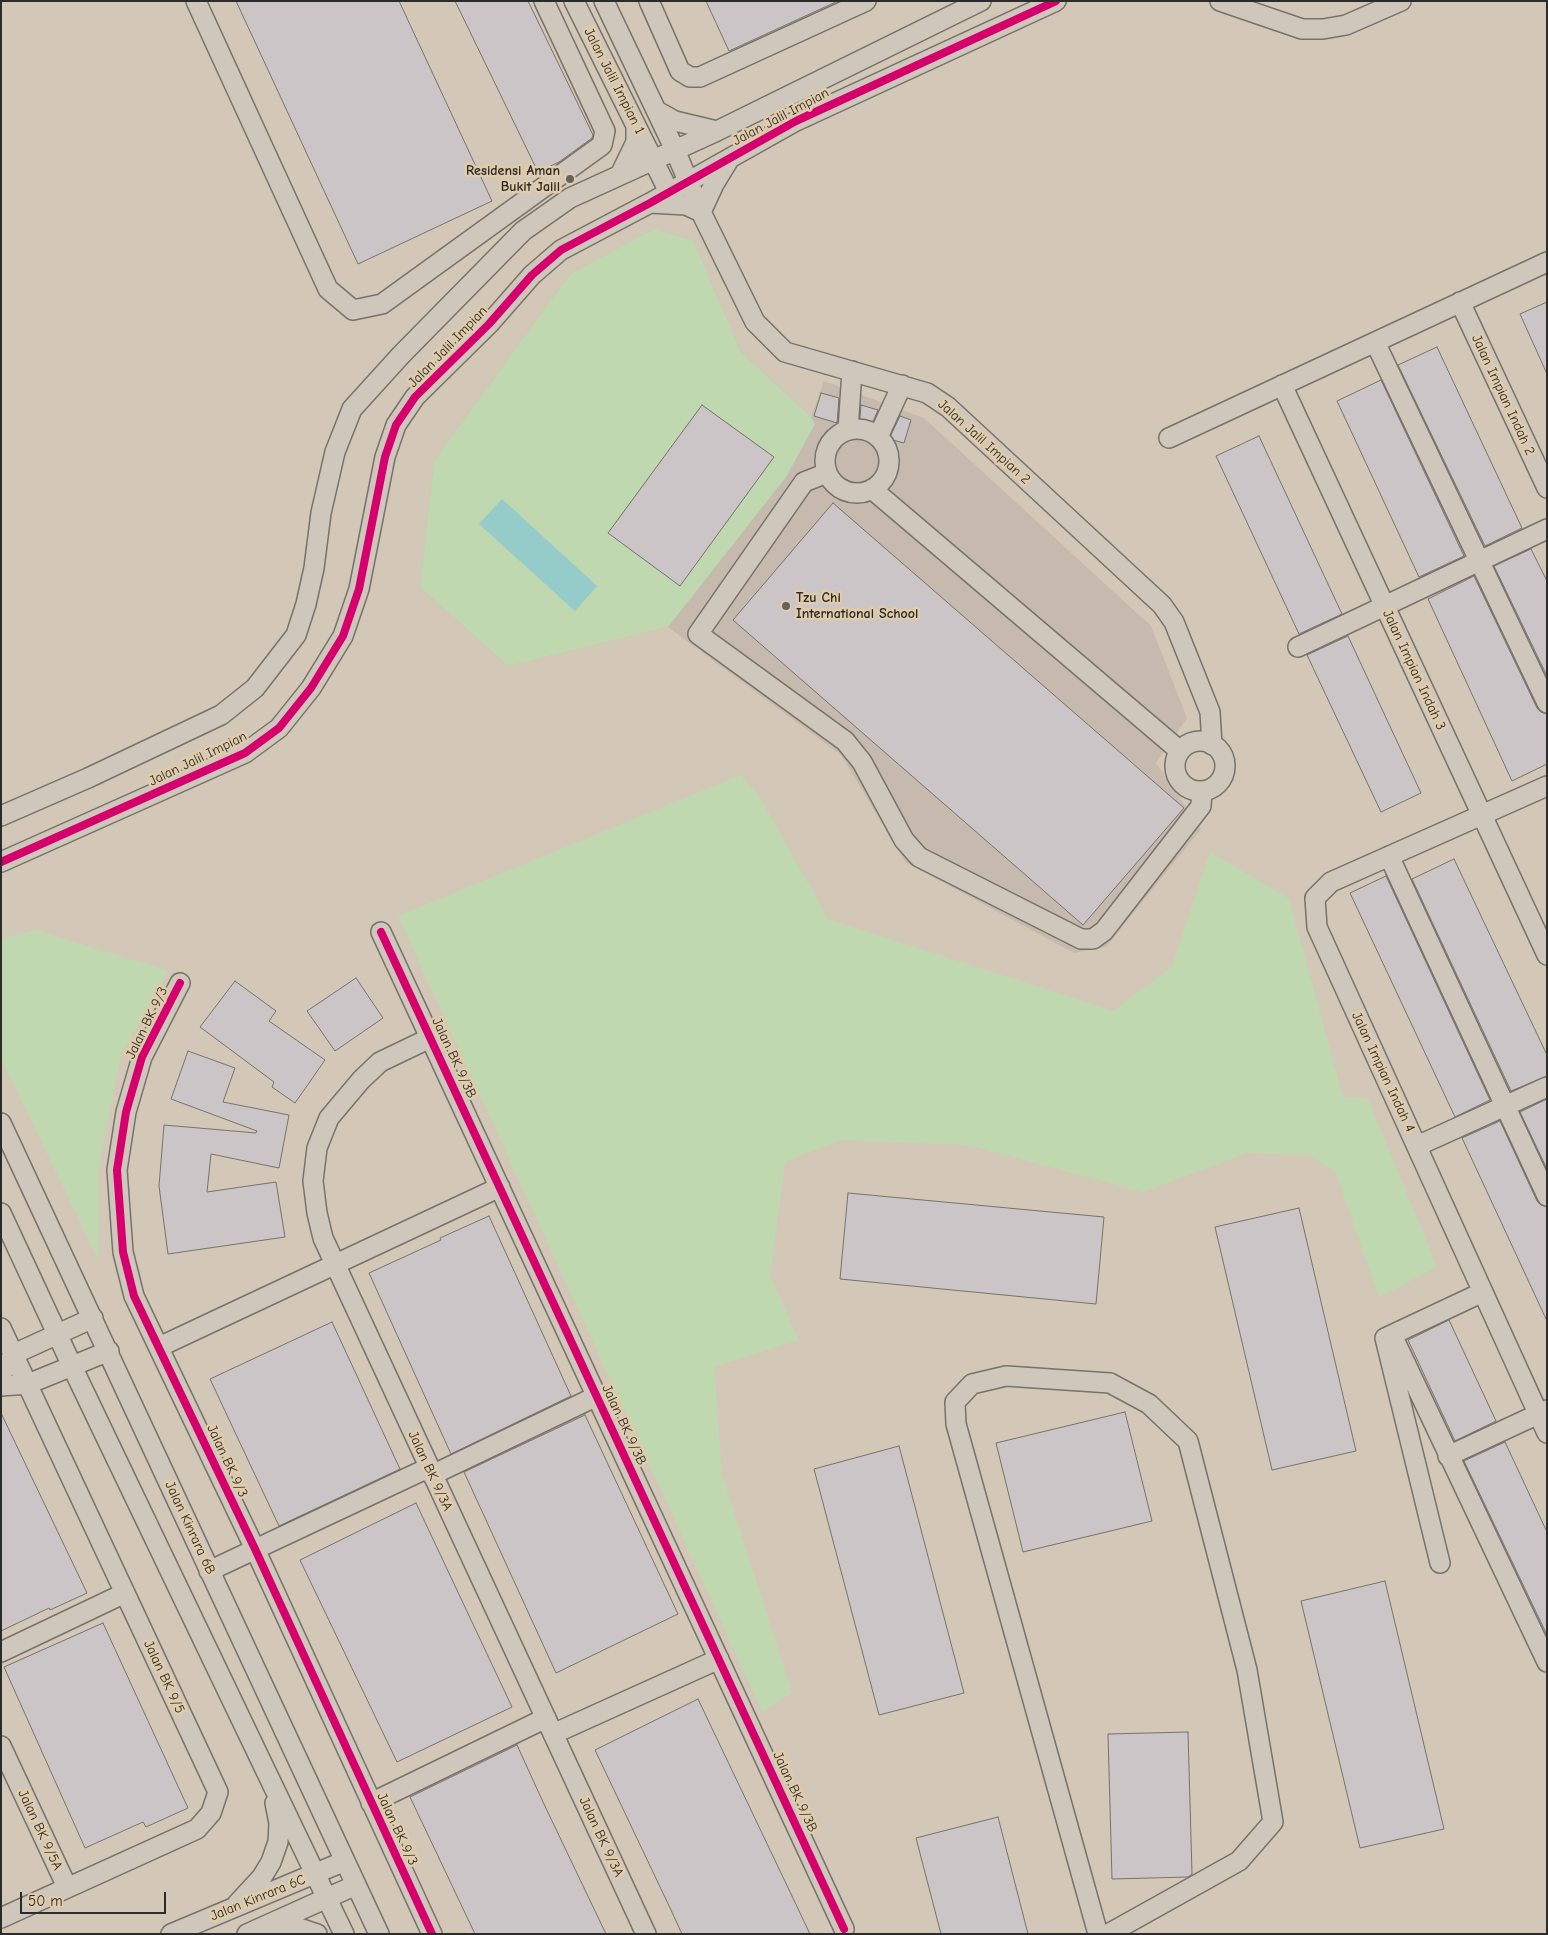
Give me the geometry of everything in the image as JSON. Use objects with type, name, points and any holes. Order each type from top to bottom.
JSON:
[{"type":"street","points":[[196,1],[328,289],[353,310],[382,304],[602,145],[606,131],[544,1]]},
{"type":"street","name":"Jalan Jalil Impian 1","points":[[574,1],[669,192]]},
{"type":"street","name":"Jalan Jalil Impian 1","points":[[604,1],[657,111],[688,181]]},
{"type":"street","points":[[648,1],[680,71],[690,77],[700,77],[866,1]]},
{"type":"street","name":"Jalan Jalil Impian","points":[[1,816],[88,778],[222,715],[255,688],[296,636],[312,577],[322,513],[335,452],[352,409],[523,231],[570,198],[717,131],[981,1]]},
{"type":"street","name":"Jalan Jalil Impian","points":[[1,862],[245,753],[279,728],[311,688],[343,636],[359,590],[385,457],[396,426],[415,397],[489,324],[532,275],[561,250],[650,203],[796,121],[1056,1]]},
{"type":"street","points":[[1220,1],[1302,29],[1323,29],[1346,25],[1401,1]]},
{"type":"street","points":[[657,111],[675,121],[717,131]]},
{"type":"street","points":[[620,175],[636,142],[636,126]]},
{"type":"street","points":[[650,203],[686,205],[701,212],[722,169],[730,158]]},
{"type":"street","name":"Jalan Jalil Impian 2","points":[[688,181],[701,212],[755,322],[785,352],[927,392],[948,407],[1162,605],[1174,622],[1210,712],[1212,745]]},
{"type":"street","points":[[1168,438],[1547,262]]},
{"type":"street","name":"Jalan Impian Indah 2","points":[[1460,302],[1547,488]]},
{"type":"street","points":[[1375,342],[1547,703]]},
{"type":"street","points":[[848,430],[852,371]]},
{"type":"street","points":[[878,437],[902,385]]},
{"type":"street","name":"Jalan Impian Indah 3","points":[[1282,385],[1547,955]]},
{"type":"street","points":[[859,429],[869,431],[885,445],[888,455],[889,466],[885,476],[872,489],[861,493],[841,489],[827,473],[826,452],[831,442],[839,434],[848,430],[859,429]]},
{"type":"street","points":[[827,473],[804,482],[698,634],[845,741],[862,762],[904,840],[919,857],[1081,939],[1093,938],[1104,931],[1201,806],[1202,791]]},
{"type":"street","points":[[872,489],[1180,751]]},
{"type":"street","points":[[1298,647],[1547,529]]},
{"type":"street","points":[[1198,741],[1212,745],[1222,756],[1224,772],[1216,785],[1202,791],[1186,787],[1176,774],[1176,758],[1180,751],[1191,742],[1198,741]]},
{"type":"street","name":"Jalan Impian Indah 4","points":[[1547,786],[1330,882],[1315,898],[1317,927],[1483,1292],[1542,1412],[1547,1433]]},
{"type":"street","points":[[1389,856],[1547,1196]]},
{"type":"street","name":"Jalan BK 9/3B","points":[[381,932],[844,1928]]},
{"type":"street","name":"Jalan BK 9/3","points":[[180,983],[142,1058],[126,1112],[117,1170],[123,1252],[134,1296],[255,1549],[432,1934]]},
{"type":"street","name":"Jalan BK 9/3A","points":[[430,1038],[380,1062],[361,1080],[329,1118],[317,1148],[313,1181],[317,1213],[323,1238],[646,1934]]},
{"type":"street","points":[[1417,1146],[1547,1087]]},
{"type":"street","name":"Jalan Kinrara 6B","points":[[1,1123],[109,1351],[378,1934]]},
{"type":"street","points":[[159,1347],[500,1187]]},
{"type":"street","points":[[1,1213],[72,1366],[344,1934]]},
{"type":"street","points":[[1440,1563],[1385,1338],[1483,1292]]},
{"type":"street","points":[[1,1374],[14,1354],[93,1318]]},
{"type":"street","name":"Jalan BK 9/5","points":[[1,1328],[218,1792],[211,1813],[198,1829],[1,1918]]},
{"type":"street","points":[[1392,1335],[1547,1662]]},
{"type":"street","points":[[1,1386],[28,1384],[109,1351]]},
{"type":"street","points":[[1098,1934],[956,1424],[955,1402],[972,1384],[1006,1376],[1110,1383],[1148,1404],[1188,1441],[1247,1670],[1273,1822],[1239,1861],[1108,1934]]},
{"type":"street","points":[[209,1571],[597,1396]]},
{"type":"street","points":[[1448,1456],[1542,1412]]},
{"type":"street","points":[[1,1652],[125,1593]]},
{"type":"street","points":[[371,1804],[549,1726],[719,1659]]},
{"type":"street","name":"Jalan BK 9/5A","points":[[1,1746],[67,1887]]},
{"type":"street","points":[[233,1908],[262,1877],[271,1862],[278,1842],[279,1823],[271,1781]]},
{"type":"street","name":"Jalan Kinrara 6C","points":[[170,1934],[316,1875],[345,1861]]},
{"type":"street","name":"Jalan Kinrara 6C","points":[[255,1931],[356,1885]]},
{"type":"street","points":[[255,1931],[279,1926],[296,1928],[317,1934]]},
{"type":"shaded area","name":"Tzu Chi International School","points":[[654,229],[693,240],[741,352],[811,417],[824,381],[924,418],[1151,626],[1187,718],[1156,763],[1201,829],[1106,947],[1074,953],[905,862],[841,755],[668,627],[508,666],[420,587],[434,461],[570,274]]},
{"type":"green space","points":[[654,229],[693,240],[741,352],[811,417],[815,424],[786,477],[668,627],[508,666],[420,587],[434,461],[570,274]]},
{"type":"green space","points":[[741,775],[759,796],[828,919],[1113,1011],[1172,967],[1210,852],[1289,899],[1343,1097],[1368,1099],[1437,1267],[1379,1297],[1336,1173],[1310,1155],[1247,1153],[1143,1192],[969,1145],[840,1140],[785,1162],[770,1276],[799,1340],[714,1367],[722,1474],[792,1693],[762,1711],[398,916]]},
{"type":"green space","points":[[35,930],[169,971],[121,1055],[98,1169],[99,1260],[1,1059],[1,939]]},
{"type":"water","points":[[502,499],[597,586],[575,611],[479,524]]},
{"type":"building","points":[[236,1],[399,1],[492,201],[358,264]]},
{"type":"building","points":[[455,1],[528,1],[593,135],[592,138],[559,162],[538,172]]},
{"type":"building","points":[[706,1],[838,1],[729,51]]},
{"type":"building","points":[[1547,302],[1547,374],[1520,314]]},
{"type":"building","points":[[1437,347],[1522,528],[1485,546],[1398,365]]},
{"type":"building","points":[[1381,380],[1464,556],[1419,577],[1337,401]]},
{"type":"building","points":[[821,393],[839,398],[837,423],[814,416]]},
{"type":"building","points":[[702,405],[774,457],[680,586],[608,533]]},
{"type":"building","points":[[861,405],[878,410],[868,433],[859,430]]},
{"type":"building","points":[[900,416],[911,420],[904,443],[889,439]]},
{"type":"building","points":[[1259,436],[1342,614],[1299,634],[1216,456]]},
{"type":"building","points":[[833,503],[1184,808],[1083,925],[733,620]]},
{"type":"building","points":[[1531,549],[1547,581],[1547,676],[1494,566]]},
{"type":"building","points":[[1474,576],[1537,708],[1547,714],[1547,764],[1512,781],[1428,599]]},
{"type":"building","points":[[1348,636],[1421,793],[1381,812],[1307,655]]},
{"type":"building","points":[[1454,859],[1547,1055],[1547,1076],[1511,1091],[1412,879]]},
{"type":"building","points":[[1386,876],[1490,1100],[1455,1117],[1350,893]]},
{"type":"building","points":[[356,978],[383,1018],[335,1051],[307,1011]]},
{"type":"building","points":[[235,981],[276,1011],[269,1021],[325,1060],[295,1103],[272,1087],[274,1082],[200,1027]]},
{"type":"building","points":[[188,1051],[235,1068],[223,1102],[289,1115],[279,1168],[211,1154],[207,1192],[276,1182],[285,1237],[168,1254],[159,1186],[164,1125],[256,1133],[257,1131],[171,1099]]},
{"type":"building","points":[[1547,1099],[1547,1169],[1520,1112]]},
{"type":"building","points":[[1500,1121],[1537,1201],[1547,1207],[1547,1321],[1462,1138]]},
{"type":"building","points":[[848,1193],[1104,1217],[1096,1304],[840,1279]]},
{"type":"building","points":[[1299,1208],[1356,1451],[1272,1470],[1215,1227]]},
{"type":"building","points":[[489,1216],[571,1396],[451,1454],[369,1273]]},
{"type":"building","points":[[1449,1320],[1496,1421],[1455,1441],[1408,1340]]},
{"type":"building","points":[[332,1322],[400,1469],[279,1526],[210,1379]]},
{"type":"building","points":[[1125,1412],[1152,1521],[1023,1552],[996,1443]]},
{"type":"building","points":[[1,1413],[87,1593],[50,1610],[49,1608],[1,1631]]},
{"type":"building","points":[[585,1415],[678,1614],[556,1673],[464,1472]]},
{"type":"building","points":[[1505,1442],[1547,1532],[1547,1635],[1464,1461]]},
{"type":"building","points":[[899,1446],[964,1693],[879,1715],[814,1469]]},
{"type":"building","points":[[416,1503],[512,1707],[397,1762],[300,1560]]},
{"type":"building","points":[[1385,1581],[1444,1829],[1360,1848],[1301,1601]]},
{"type":"building","points":[[103,1623],[188,1808],[146,1827],[143,1822],[85,1848],[4,1667]]},
{"type":"building","points":[[698,1699],[810,1934],[682,1934],[595,1750]]},
{"type":"building","points":[[1188,1732],[1192,1874],[1188,1877],[1112,1879],[1108,1734]]},
{"type":"building","points":[[517,1745],[606,1934],[475,1934],[410,1797]]},
{"type":"building","points":[[998,1817],[1028,1934],[941,1934],[916,1838]]},
{"type":"cycle path","points":[[1,862],[245,753],[279,728],[311,688],[343,636],[359,589],[385,457],[396,425],[415,397],[489,324],[532,275],[561,250],[650,203],[796,121],[1056,1]]},
{"type":"cycle path","points":[[381,932],[844,1929]]},
{"type":"cycle path","points":[[180,983],[142,1057],[126,1112],[117,1170],[123,1252],[134,1296],[255,1549],[432,1934]]},
{"type":"place","name":"Residensi Aman Bukit Jalil","points":[[570,179]]},
{"type":"place","name":"Tzu Chi International School","points":[[786,606]]}]
